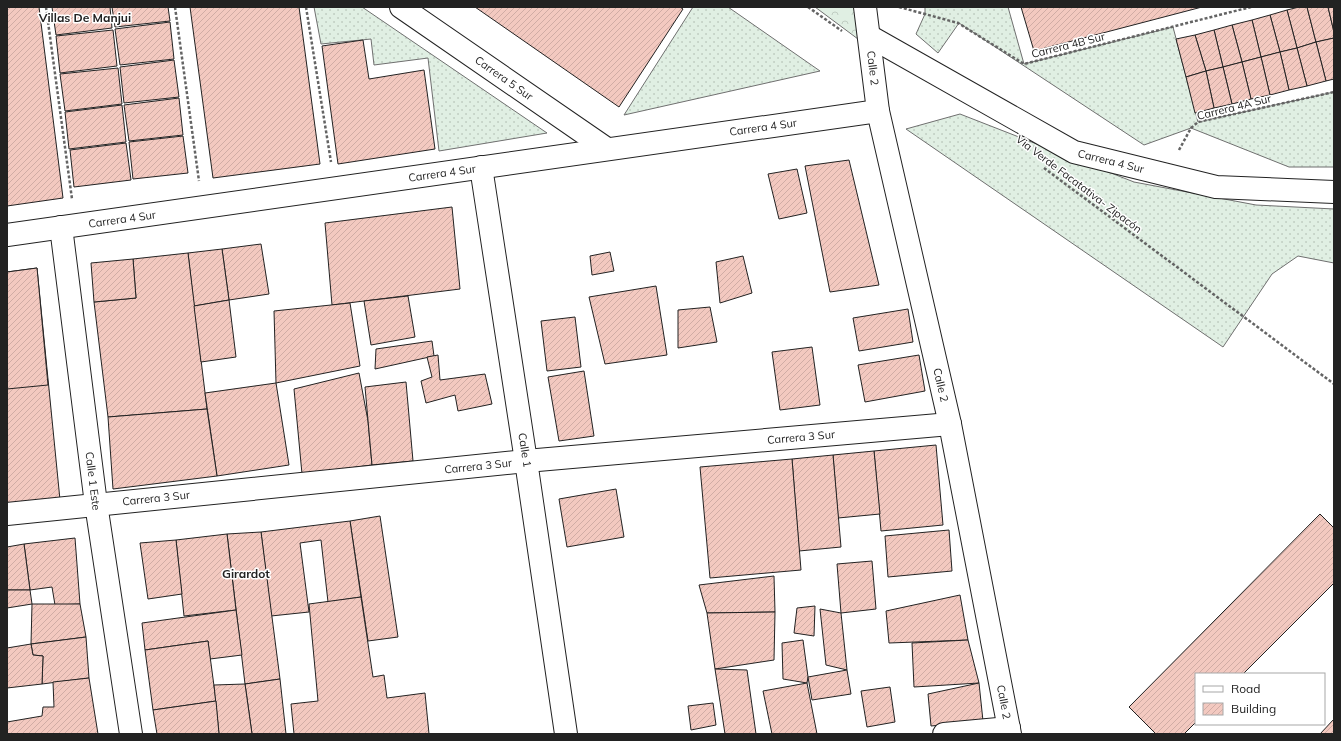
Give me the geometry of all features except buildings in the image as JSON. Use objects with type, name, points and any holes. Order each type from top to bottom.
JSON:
[{"type":"street","name":"Carrera 5 Sur","points":[[401,7],[606,149]]},
{"type":"street","name":"Calle 2","points":[[865,7],[878,111],[950,424],[1009,731]]},
{"type":"street","name":"Carrera 4 Sur","points":[[870,44],[1074,152],[1216,187],[1334,192]]},
{"type":"street","name":"Carrera 4 Sur","points":[[7,235],[878,111]]},
{"type":"street","name":"Calle 1","points":[[481,167],[566,734]]},
{"type":"street","name":"Calle 1 Este","points":[[68,226],[96,504],[131,734]]},
{"type":"street","name":"Carrera 3 Sur","points":[[7,514],[526,461],[950,424]]},
{"type":"street","points":[[944,734],[1009,731]]},
{"type":"path","points":[[46,7],[68,226]]},
{"type":"path","points":[[175,7],[203,207]]},
{"type":"path","points":[[306,7],[335,188]]},
{"type":"path","points":[[808,7],[870,44]]},
{"type":"path","name":"Carrera 4B Sur","points":[[898,7],[958,23],[1024,64],[1251,7]]},
{"type":"path","name":"Carrera 4A Sur","points":[[1166,175],[1191,128],[1198,122],[1334,92]]},
{"type":"path","name":"Via Verde Facatativa- Zipacón","points":[[1038,163],[1334,384]]},
{"type":"green space","points":[[314,7],[362,7],[547,133],[439,151],[428,58],[374,65],[371,39],[321,44]]},
{"type":"green space","points":[[693,7],[728,7],[820,71],[624,115]]},
{"type":"green space","points":[[815,7],[858,7],[862,42]]},
{"type":"green space","points":[[925,7],[1008,7],[1024,64],[1173,27],[1198,122],[1334,92],[1334,167],[1289,167],[1191,128],[1144,145],[959,23],[938,53],[916,34],[925,14]]},
{"type":"green space","points":[[960,114],[1134,182],[1256,205],[1334,209],[1334,263],[1298,256],[1272,274],[1223,347],[906,129]]},
{"type":"district","name":"Villas De Manjui","points":[[85,18]]},
{"type":"district","name":"Girardot","points":[[246,574]]}]
